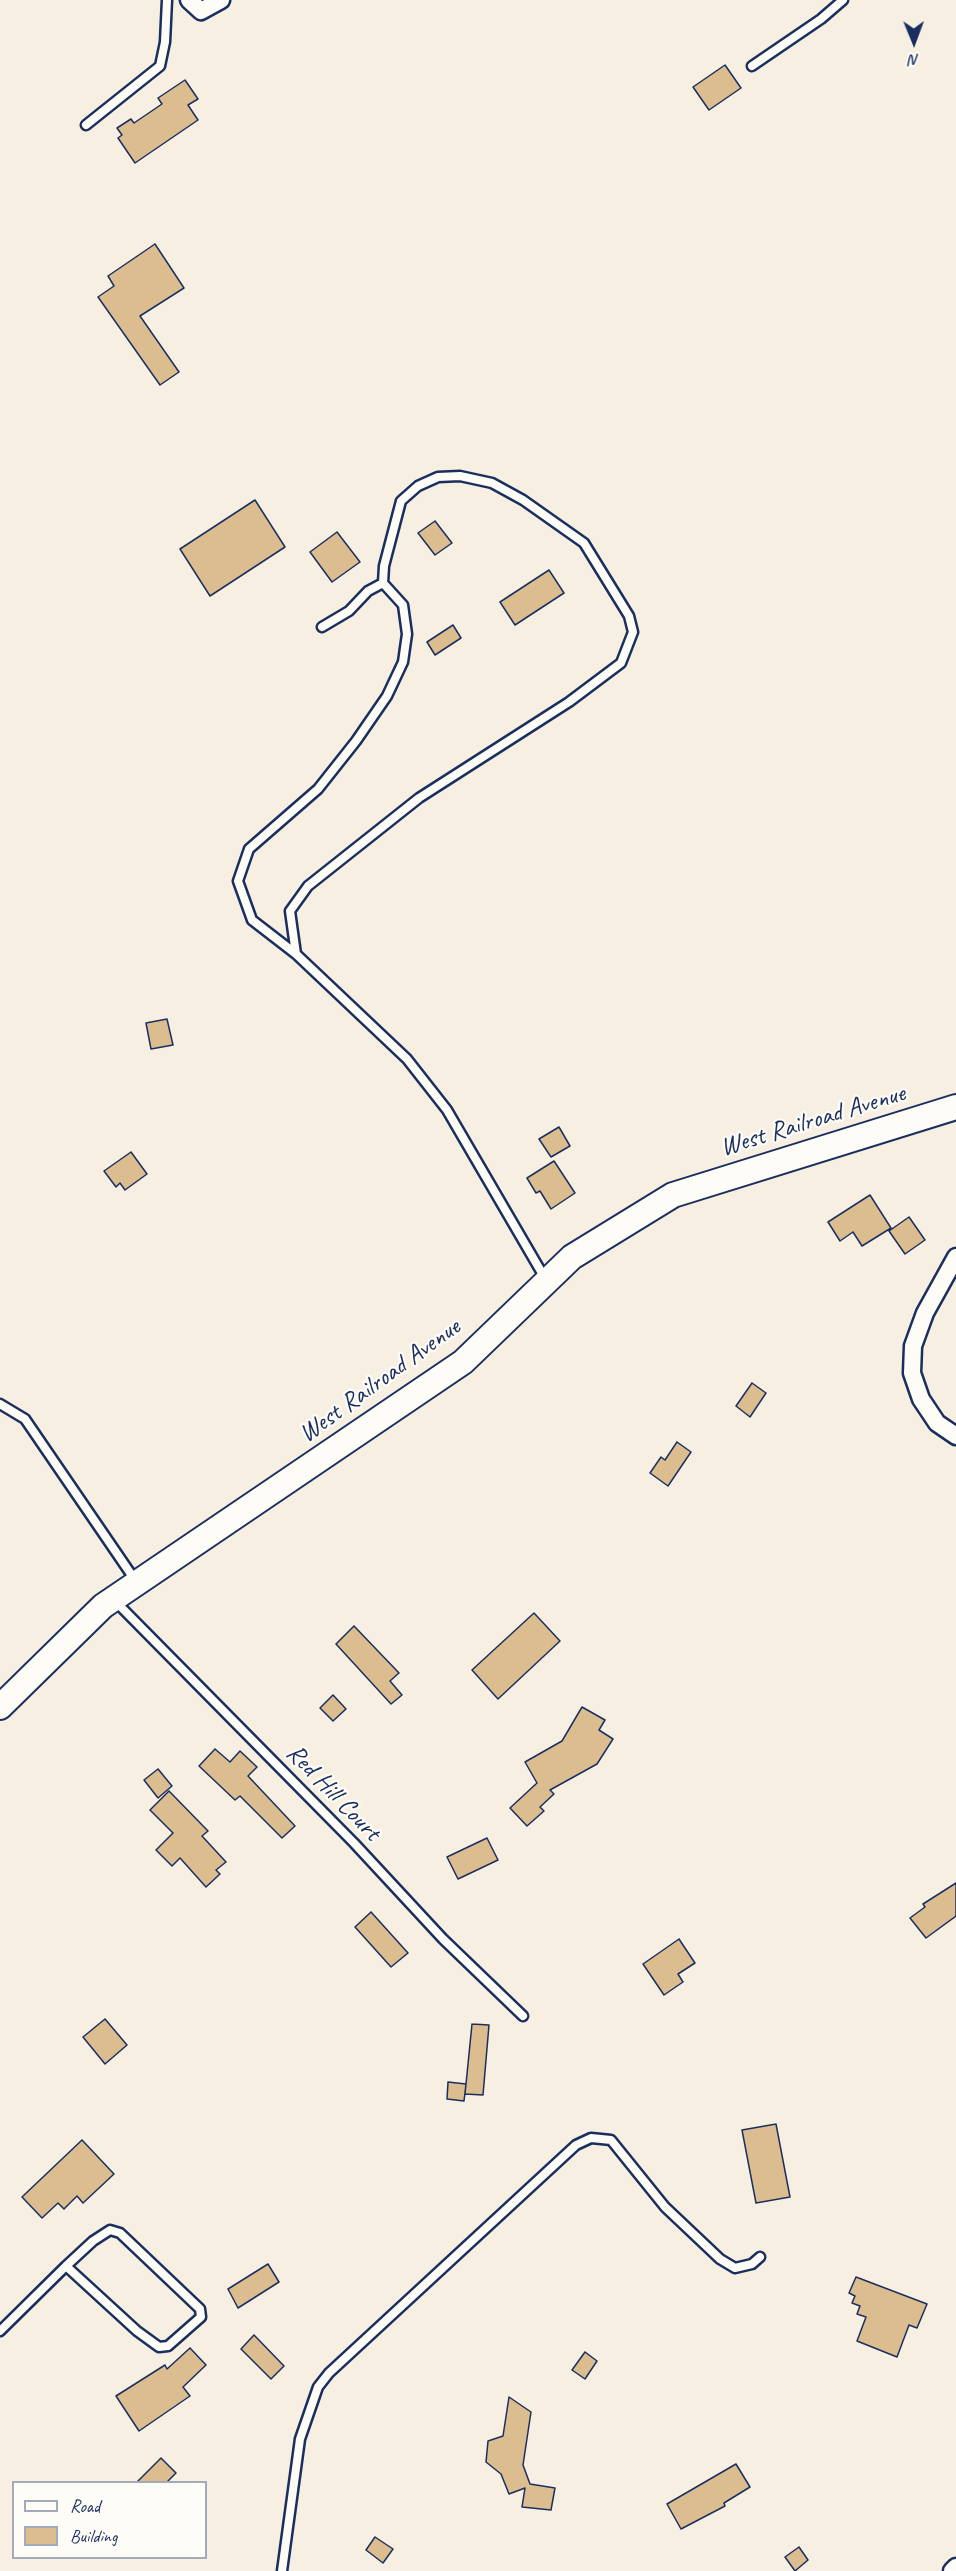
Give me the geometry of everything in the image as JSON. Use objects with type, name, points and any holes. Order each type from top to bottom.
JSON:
[{"type":"main road","name":"West Railroad Avenue","points":[[0,1707],[113,1599],[463,1362],[572,1257],[673,1195],[956,1107]]},
{"type":"street","points":[[189,0],[201,11],[221,0]]},
{"type":"street","points":[[956,1257],[925,1313],[913,1346],[912,1373],[921,1399],[937,1423],[956,1436]]},
{"type":"street","points":[[952,2571],[956,2567]]},
{"type":"lane","points":[[86,124],[160,66],[165,42],[167,0]]},
{"type":"lane","points":[[752,66],[821,19],[843,0]]},
{"type":"lane","points":[[296,954],[290,911],[308,886],[419,798],[569,702],[621,663],[633,632],[628,616],[584,543],[523,500],[492,483],[460,476],[438,477],[418,486],[401,501],[384,566],[383,583],[403,604],[407,634],[403,662],[387,696],[318,789],[249,849],[238,881],[252,920],[296,954],[407,1059],[447,1110],[546,1280]]},
{"type":"lane","points":[[322,627],[349,611],[368,591],[383,583]]},
{"type":"lane","points":[[0,1404],[25,1419],[137,1583]]},
{"type":"lane","name":"Red Hill Court","points":[[113,1599],[354,1843],[443,1939],[523,2016]]},
{"type":"lane","points":[[282,2571],[300,2439],[318,2387],[329,2373],[576,2145],[591,2138],[611,2140],[665,2207],[720,2259],[735,2268],[752,2264],[760,2257]]},
{"type":"lane","points":[[0,2331],[66,2266],[103,2232],[115,2230],[200,2309],[201,2317],[168,2346],[159,2347],[137,2331],[66,2266]]},
{"type":"building","points":[[725,65],[741,88],[709,110],[693,87]]},
{"type":"building","points":[[185,80],[198,99],[188,105],[198,120],[135,163],[118,138],[122,135],[117,128],[131,119],[134,123],[162,104],[158,98]]},
{"type":"building","points":[[155,244],[184,288],[140,316],[179,372],[160,385],[98,297],[114,286],[108,276]]},
{"type":"building","points":[[255,500],[285,547],[210,596],[180,549]]},
{"type":"building","points":[[435,521],[452,543],[435,555],[418,533]]},
{"type":"building","points":[[337,532],[360,562],[332,582],[310,552]]},
{"type":"building","points":[[549,570],[564,593],[515,625],[500,602]]},
{"type":"building","points":[[453,625],[461,638],[435,655],[427,642]]},
{"type":"building","points":[[167,1019],[173,1045],[151,1049],[146,1023]]},
{"type":"building","points":[[559,1127],[570,1146],[551,1157],[539,1139]]},
{"type":"building","points":[[131,1152],[147,1174],[125,1190],[120,1183],[116,1187],[104,1171]]},
{"type":"building","points":[[554,1161],[575,1193],[551,1209],[540,1191],[536,1193],[527,1178]]},
{"type":"building","points":[[870,1195],[891,1228],[862,1246],[853,1232],[840,1241],[828,1222]]},
{"type":"building","points":[[909,1217],[925,1240],[905,1254],[889,1231]]},
{"type":"building","points":[[752,1383],[766,1393],[750,1417],[736,1406]]},
{"type":"building","points":[[677,1442],[691,1452],[668,1486],[650,1473],[661,1457],[665,1460]]},
{"type":"building","points":[[534,1613],[560,1641],[498,1699],[472,1670]]},
{"type":"building","points":[[354,1626],[399,1673],[390,1681],[402,1695],[391,1704],[336,1644]]},
{"type":"building","points":[[333,1695],[346,1709],[333,1721],[320,1708]]},
{"type":"building","points":[[582,1707],[605,1720],[599,1730],[613,1739],[597,1764],[550,1790],[554,1794],[540,1807],[544,1811],[527,1826],[510,1808],[537,1783],[525,1762],[562,1741]]},
{"type":"building","points":[[215,1749],[230,1762],[240,1751],[257,1767],[248,1776],[295,1826],[282,1838],[240,1796],[235,1800],[199,1766]]},
{"type":"building","points":[[158,1769],[172,1786],[158,1798],[144,1780]]},
{"type":"building","points":[[169,1791],[208,1831],[202,1836],[226,1862],[216,1870],[220,1874],[206,1887],[180,1858],[172,1866],[156,1850],[173,1833],[150,1810]]},
{"type":"building","points":[[487,1838],[498,1860],[458,1879],[447,1857]]},
{"type":"building","points":[[956,1883],[956,1916],[926,1938],[910,1918],[925,1907],[923,1904]]},
{"type":"building","points":[[371,1912],[408,1953],[391,1967],[355,1927]]},
{"type":"building","points":[[679,1939],[695,1963],[678,1974],[683,1982],[664,1995],[643,1964]]},
{"type":"building","points":[[105,2019],[127,2045],[105,2064],[83,2037]]},
{"type":"building","points":[[472,2024],[489,2025],[483,2095],[465,2094]]},
{"type":"building","points":[[448,2082],[466,2084],[464,2101],[447,2099]]},
{"type":"building","points":[[776,2124],[790,2197],[756,2203],[742,2130]]},
{"type":"building","points":[[82,2140],[114,2174],[83,2203],[77,2196],[64,2209],[58,2203],[42,2218],[22,2197]]},
{"type":"building","points":[[268,2264],[279,2282],[238,2308],[228,2289]]},
{"type":"building","points":[[856,2277],[927,2304],[917,2328],[909,2325],[897,2357],[857,2341],[866,2317],[857,2314],[860,2306],[852,2303],[855,2296],[849,2293]]},
{"type":"building","points":[[254,2335],[284,2366],[271,2379],[241,2349]]},
{"type":"building","points":[[190,2348],[206,2365],[183,2387],[190,2396],[139,2431],[116,2396],[165,2365],[167,2369]]},
{"type":"building","points":[[585,2352],[597,2361],[585,2379],[572,2370]]},
{"type":"building","points":[[509,2397],[531,2412],[523,2465],[530,2484],[555,2488],[551,2510],[522,2507],[525,2488],[509,2494],[501,2474],[486,2462],[488,2441],[503,2436]]},
{"type":"building","points":[[161,2458],[176,2473],[168,2481],[138,2481]]},
{"type":"building","points":[[736,2464],[750,2487],[724,2503],[725,2506],[681,2529],[667,2504]]},
{"type":"building","points":[[375,2537],[393,2549],[383,2563],[366,2550]]},
{"type":"building","points":[[799,2547],[808,2560],[795,2571],[785,2557]]}]
